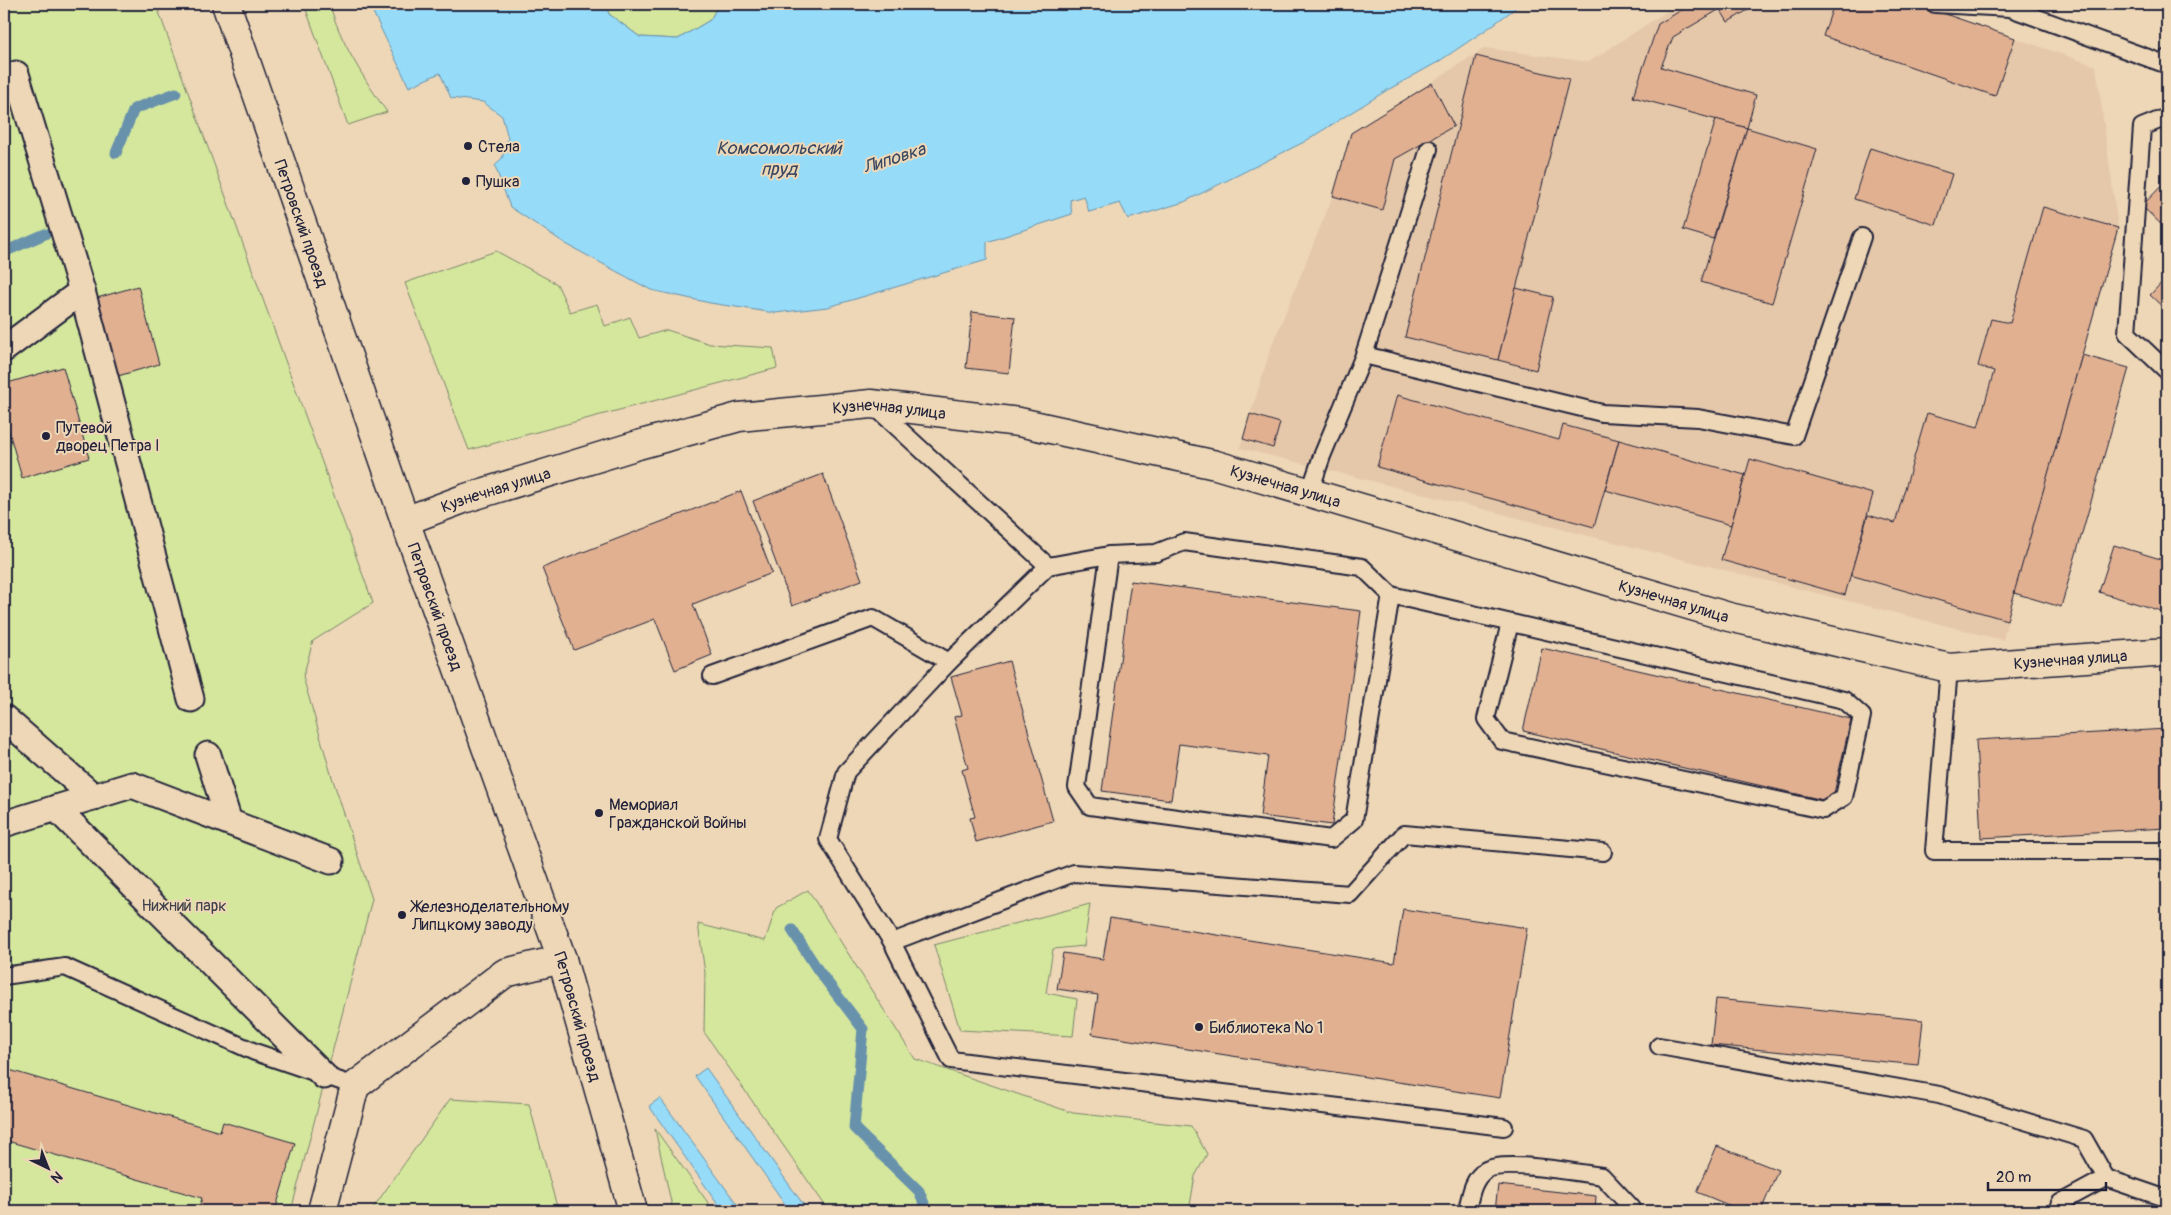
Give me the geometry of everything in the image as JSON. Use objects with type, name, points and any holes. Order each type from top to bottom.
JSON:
[{"type":"street","name":"Петровский проезд","points":[[226,4],[405,522],[562,959],[632,1211]]},
{"type":"street","points":[[16,74],[82,291],[191,699]]},
{"type":"street","points":[[4,349],[82,291]]},
{"type":"street","name":"Кузнечная улица","points":[[405,522],[466,498],[638,445],[739,417],[871,404],[1019,422],[1216,464],[1729,617],[1949,668],[2167,652]]},
{"type":"street","points":[[4,718],[94,797]]},
{"type":"street","points":[[208,755],[229,822]]},
{"type":"street","points":[[4,824],[132,785],[331,861]]},
{"type":"street","points":[[56,808],[324,1076]]},
{"type":"street","points":[[322,1211],[355,1086],[504,973],[562,959]]},
{"type":"lane","points":[[1935,4],[2008,6],[2162,63],[2167,58]]},
{"type":"lane","points":[[2167,118],[2142,127],[2127,333],[2167,371]]},
{"type":"lane","points":[[1310,491],[1322,456],[1364,355],[1429,148]]},
{"type":"lane","points":[[1364,355],[1602,413],[1698,418],[1794,436],[1862,237]]},
{"type":"lane","points":[[871,404],[1048,566]]},
{"type":"lane","points":[[1504,1127],[950,1060],[892,942],[828,839],[846,772],[948,662],[1048,566],[1109,555],[1156,553],[1184,542],[1362,567],[1391,595],[1844,700],[1862,716],[1844,797],[1823,810],[1502,740],[1486,719],[1510,623]]},
{"type":"lane","points":[[1109,555],[1077,787],[1090,806],[1331,838],[1354,820],[1391,595]]},
{"type":"lane","points":[[712,676],[873,618],[948,662]]},
{"type":"lane","points":[[1949,668],[1934,851],[2167,852]]},
{"type":"lane","points":[[892,942],[1074,873],[1350,894],[1404,834],[1603,852]]},
{"type":"lane","points":[[4,976],[65,967],[255,1052],[355,1086]]},
{"type":"lane","points":[[1659,1046],[1939,1095],[2084,1139],[2106,1178],[2167,1199]]},
{"type":"lane","points":[[1467,1211],[1471,1189],[1486,1170],[1506,1165],[1602,1176],[1632,1208],[1631,1211]]},
{"type":"lane","points":[[2057,1211],[2060,1203],[2106,1178]]},
{"type":"shaded area","points":[[1678,4],[1916,4],[2096,66],[2118,228],[2014,593],[2003,640],[1240,448],[1271,348],[1333,196],[1351,133],[1485,48],[1589,62]]},
{"type":"green space","name":"Нижний парк","points":[[4,4],[156,4],[373,603],[313,641],[303,677],[331,774],[372,899],[291,1211],[4,1211]]},
{"type":"green space","points":[[304,4],[330,4],[346,46],[387,112],[348,125]]},
{"type":"green space","points":[[605,4],[719,4],[710,20],[678,39],[640,37],[609,14]]},
{"type":"green space","points":[[496,251],[557,284],[570,312],[597,304],[605,326],[630,317],[639,338],[667,330],[710,344],[773,348],[777,368],[469,450],[405,283]]},
{"type":"green space","points":[[808,890],[915,1059],[1073,1113],[1191,1126],[1207,1154],[1195,1176],[1189,1211],[829,1211],[704,1032],[705,973],[698,924],[765,941],[776,908]]},
{"type":"green space","points":[[1090,904],[1084,946],[1053,949],[1046,993],[1077,999],[1073,1036],[960,1030],[934,945]]},
{"type":"green space","points":[[450,1099],[529,1104],[558,1211],[371,1211]]},
{"type":"green space","points":[[655,1129],[714,1211],[673,1211]]},
{"type":"water","name":"Комсомольский пруд","points":[[369,4],[605,4],[609,14],[640,37],[678,39],[710,20],[719,4],[1521,4],[1438,62],[1384,92],[1304,142],[1184,202],[1128,219],[1120,203],[1089,212],[1084,196],[1070,200],[1072,214],[987,242],[987,260],[828,307],[775,313],[710,303],[651,290],[566,244],[510,207],[495,166],[502,158],[508,138],[502,116],[483,102],[451,98],[440,73],[409,87]]},
{"type":"water","points":[[706,1068],[808,1211],[790,1211],[695,1076]]},
{"type":"water","points":[[660,1098],[742,1211],[723,1211],[649,1106]]},
{"type":"building","points":[[1692,4],[1758,4],[1728,22],[1720,9],[1673,37],[1661,67],[1756,95],[1747,128],[1633,97],[1658,24]]},
{"type":"building","points":[[1834,4],[1916,4],[2015,38],[1995,96],[1823,36]]},
{"type":"building","points":[[1476,56],[1569,79],[1498,360],[1405,337]]},
{"type":"building","points":[[1432,83],[1454,126],[1395,159],[1382,210],[1333,196],[1351,133]]},
{"type":"building","points":[[1716,119],[1747,128],[1713,239],[1683,230]]},
{"type":"building","points":[[1747,128],[1817,149],[1772,303],[1701,282]]},
{"type":"building","points":[[1870,148],[1952,174],[1936,225],[1854,199]]},
{"type":"building","points":[[2167,180],[2167,230],[2142,206]]},
{"type":"building","points":[[2043,207],[2118,228],[2007,620],[1850,575],[1868,515],[1895,523],[1927,413],[1978,427],[1994,371],[1978,366],[1991,319],[2010,323]]},
{"type":"building","points":[[2167,277],[2167,311],[2150,295]]},
{"type":"building","points":[[138,286],[159,364],[118,376],[97,298]]},
{"type":"building","points":[[1516,288],[1553,297],[1536,370],[1498,360]]},
{"type":"building","points":[[972,312],[1015,317],[1009,373],[966,368]]},
{"type":"building","points":[[2082,355],[2129,368],[2061,607],[2014,593]]},
{"type":"building","name":"Путевой дворец Петра I","points":[[63,367],[89,458],[22,478],[4,414],[4,384]]},
{"type":"building","points":[[1397,395],[1559,440],[1563,425],[1619,440],[1594,527],[1377,467]]},
{"type":"building","points":[[1250,414],[1280,423],[1273,448],[1243,439]]},
{"type":"building","points":[[1619,440],[1745,475],[1731,525],[1605,490]]},
{"type":"building","points":[[1750,459],[1873,494],[1845,595],[1721,560]]},
{"type":"building","points":[[823,474],[862,580],[792,606],[753,501]]},
{"type":"building","points":[[741,491],[772,573],[693,604],[712,655],[675,670],[655,619],[574,650],[542,568]]},
{"type":"building","points":[[2114,545],[2167,561],[2167,589],[2161,611],[2099,592]]},
{"type":"building","points":[[1131,581],[1361,611],[1332,825],[1260,816],[1268,756],[1179,744],[1171,800],[1102,791]]},
{"type":"building","points":[[1542,648],[1851,719],[1832,802],[1523,731]]},
{"type":"building","points":[[1009,661],[1053,821],[976,842],[970,818],[975,817],[962,770],[968,768],[954,717],[962,715],[951,677]]},
{"type":"building","points":[[2167,729],[2167,828],[1981,838],[1976,740]]},
{"type":"building","points":[[1403,909],[1527,928],[1500,1098],[1092,1034],[1098,995],[1057,989],[1063,953],[1103,959],[1110,918],[1394,963]]},
{"type":"building","points":[[1716,999],[1923,1020],[1918,1065],[1711,1045]]},
{"type":"building","points":[[6,1069],[220,1132],[223,1122],[295,1143],[275,1211],[198,1211],[202,1198],[4,1140],[4,1077]]},
{"type":"building","points":[[1717,1146],[1778,1170],[1761,1211],[1743,1211],[1697,1192]]},
{"type":"building","points":[[1498,1185],[1596,1196],[1595,1211],[1495,1211]]},
{"type":"waterway","points":[[116,153],[134,109],[176,93]]},
{"type":"waterway","points":[[4,252],[45,234]]},
{"type":"waterway","points":[[792,930],[818,970],[863,1029],[854,1128],[919,1191],[927,1211]]},
{"type":"place","name":"Стела","points":[[468,146]]},
{"type":"place","name":"Пушка","points":[[466,181]]},
{"type":"place","name":"Путевой дворец Петра I","points":[[46,436]]},
{"type":"place","name":"Мемориал Гражданской Войны","points":[[599,813]]},
{"type":"place","name":"Железноделательному Липцкому заводу","points":[[402,915]]},
{"type":"place","name":"Библиотека № 1","points":[[1199,1027]]},
{"type":"water label","name":"Липовка","points":[[894,158]]}]
